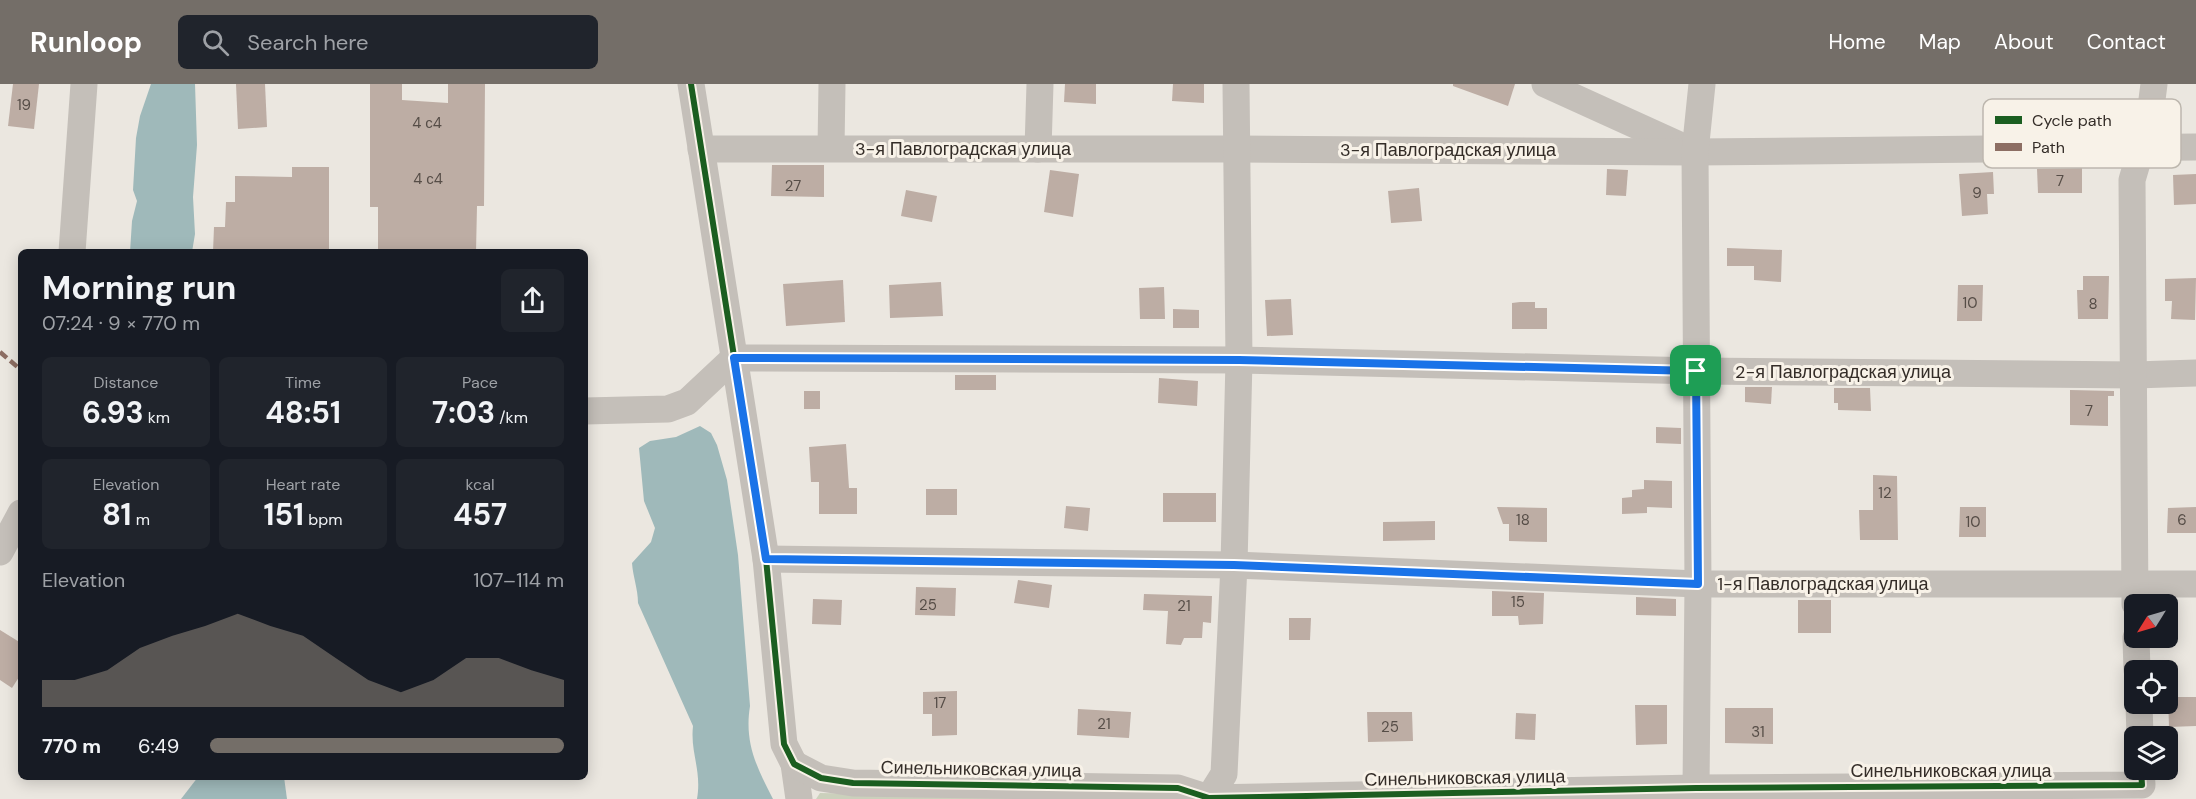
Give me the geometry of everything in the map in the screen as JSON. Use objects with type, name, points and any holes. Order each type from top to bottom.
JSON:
[{"type":"street","points":[[72,249],[84,84]]},
{"type":"street","points":[[690,84],[766,559],[784,744],[794,764],[799,799]]},
{"type":"street","points":[[831,148],[832,84]]},
{"type":"street","points":[[1038,149],[1040,84]]},
{"type":"street","points":[[1209,798],[1224,774],[1234,565],[1239,360],[1236,84]]},
{"type":"street","points":[[1545,84],[1695,152]]},
{"type":"street","points":[[1696,788],[1698,584],[1695,152],[1702,84]]},
{"type":"street","points":[[2152,99],[2154,84]]},
{"type":"street","name":"3-я Павлоградская улица","points":[[2181,147],[2196,147]]},
{"type":"street","name":"3-я Павлоградская улица","points":[[701,149],[1695,152],[1983,148]]},
{"type":"street","points":[[2135,168],[2132,180],[2135,594]]},
{"type":"street","points":[[588,411],[668,409],[687,402],[734,358]]},
{"type":"street","name":"2-я Павлоградская улица","points":[[734,358],[1239,360],[1696,371],[2135,375],[2196,373]]},
{"type":"street","points":[[0,552],[18,519]]},
{"type":"street","name":"1-я Павлоградская улица","points":[[766,559],[1234,565],[1698,584],[2124,595]]},
{"type":"street","name":"1-я Павлоградская улица","points":[[2141,594],[2196,584]]},
{"type":"street","name":"Синельниковская улица","points":[[794,764],[821,778],[853,783],[1178,788],[1209,798],[2124,777]]},
{"type":"green space","points":[[820,793],[1093,799],[816,799]]},
{"type":"water","points":[[151,84],[195,84],[197,145],[193,197],[195,234],[192,249],[130,249],[132,221],[137,201],[133,190],[136,138],[140,116]]},
{"type":"water","points":[[700,426],[711,433],[717,445],[727,480],[738,555],[750,706],[750,744],[757,766],[773,799],[697,799],[698,779],[693,726],[638,603],[632,563],[651,542],[655,528],[644,501],[639,448],[650,441],[676,437]]},
{"type":"water","points":[[196,780],[284,780],[287,799],[181,799]]},
{"type":"building","points":[[13,84],[39,84],[34,129],[8,126]]},
{"type":"building","points":[[236,84],[265,84],[267,127],[238,129]]},
{"type":"building","points":[[370,84],[402,84],[402,100],[448,103],[448,84],[485,84],[484,206],[477,206],[476,249],[378,249],[378,207],[370,207]]},
{"type":"building","points":[[1065,84],[1096,84],[1096,104],[1064,102]]},
{"type":"building","points":[[1173,84],[1204,84],[1204,103],[1172,101]]},
{"type":"building","points":[[1453,84],[1515,84],[1508,106],[1453,86]]},
{"type":"building","points":[[772,165],[824,165],[824,197],[771,196]]},
{"type":"building","points":[[292,167],[329,167],[329,249],[213,249],[214,227],[225,227],[226,202],[235,202],[235,176],[292,177]]},
{"type":"building","points":[[2082,168],[2082,193],[2038,193],[2037,169]]},
{"type":"building","points":[[1607,169],[1628,170],[1626,196],[1606,195]]},
{"type":"building","points":[[1050,170],[1079,174],[1073,217],[1044,212]]},
{"type":"building","points":[[1993,172],[1994,194],[1987,194],[1988,214],[1962,216],[1959,174]]},
{"type":"building","points":[[2196,174],[2196,204],[2174,205],[2173,175]]},
{"type":"building","points":[[1419,188],[1422,221],[1391,223],[1388,191]]},
{"type":"building","points":[[906,190],[937,196],[932,222],[901,216]]},
{"type":"building","points":[[1727,248],[1782,250],[1781,282],[1754,280],[1754,266],[1727,266]]},
{"type":"building","points":[[2083,276],[2109,276],[2108,319],[2078,319],[2077,290],[2083,290]]},
{"type":"building","points":[[2196,278],[2195,320],[2171,319],[2172,301],[2165,301],[2165,279]]},
{"type":"building","points":[[843,280],[845,322],[786,326],[783,284]]},
{"type":"building","points":[[941,282],[943,316],[890,318],[889,285]]},
{"type":"building","points":[[1958,285],[1983,285],[1982,321],[1957,321]]},
{"type":"building","points":[[1164,287],[1165,319],[1140,319],[1139,288]]},
{"type":"building","points":[[1291,299],[1293,335],[1267,336],[1265,300]]},
{"type":"building","points":[[1535,302],[1535,308],[1547,308],[1547,329],[1512,329],[1512,303]]},
{"type":"building","points":[[1173,309],[1199,310],[1199,328],[1173,328]]},
{"type":"building","points":[[955,375],[996,375],[996,390],[955,390]]},
{"type":"building","points":[[1159,378],[1198,381],[1197,406],[1158,403]]},
{"type":"building","points":[[1745,387],[1772,387],[1771,404],[1745,402]]},
{"type":"building","points":[[1834,388],[1870,388],[1871,411],[1838,410],[1838,403],[1834,403]]},
{"type":"building","points":[[2070,390],[2114,391],[2114,396],[2108,396],[2108,426],[2070,425]]},
{"type":"building","points":[[804,391],[820,391],[820,409],[804,409]]},
{"type":"building","points":[[1656,427],[1681,428],[1681,444],[1656,443]]},
{"type":"building","points":[[846,444],[849,488],[857,488],[857,514],[819,514],[819,482],[811,482],[809,447]]},
{"type":"building","points":[[1873,475],[1897,476],[1898,540],[1860,540],[1859,510],[1873,510]]},
{"type":"building","points":[[1644,480],[1672,481],[1672,508],[1647,507],[1647,513],[1622,514],[1622,498],[1632,497],[1632,490],[1644,489]]},
{"type":"building","points":[[926,489],[957,489],[957,515],[926,515]]},
{"type":"building","points":[[1163,493],[1216,493],[1216,522],[1163,522]]},
{"type":"building","points":[[1066,506],[1090,508],[1088,531],[1064,528]]},
{"type":"building","points":[[1497,507],[1547,508],[1547,542],[1509,541],[1509,524],[1503,524]]},
{"type":"building","points":[[1960,507],[1986,507],[1986,537],[1959,537]]},
{"type":"building","points":[[2196,507],[2196,533],[2167,533],[2168,508]]},
{"type":"building","points":[[1435,521],[1435,540],[1383,541],[1383,522]]},
{"type":"building","points":[[1018,580],[1052,585],[1049,608],[1014,603]]},
{"type":"building","points":[[916,587],[956,588],[955,616],[915,615]]},
{"type":"building","points":[[1492,591],[1544,593],[1543,624],[1519,625],[1518,616],[1492,616]]},
{"type":"building","points":[[1144,594],[1212,596],[1211,623],[1203,622],[1202,638],[1184,638],[1181,645],[1166,644],[1168,611],[1143,610]]},
{"type":"building","points":[[1636,597],[1676,599],[1676,616],[1636,615]]},
{"type":"building","points":[[813,599],[842,600],[841,625],[812,624]]},
{"type":"building","points":[[1798,600],[1831,600],[1831,633],[1798,633]]},
{"type":"building","points":[[1289,618],[1311,618],[1310,640],[1289,640]]},
{"type":"building","points":[[0,630],[18,641],[18,679],[12,688],[0,680]]},
{"type":"building","points":[[957,691],[957,735],[932,736],[932,714],[923,714],[923,692]]},
{"type":"building","points":[[2178,697],[2196,697],[2196,726],[2169,726],[2169,714],[2178,714]]},
{"type":"building","points":[[1635,705],[1667,705],[1667,744],[1636,745]]},
{"type":"building","points":[[1725,708],[1773,708],[1773,744],[1725,743]]},
{"type":"building","points":[[1078,709],[1131,712],[1129,738],[1077,735]]},
{"type":"building","points":[[1367,712],[1412,712],[1413,741],[1368,742]]},
{"type":"building","points":[[1516,713],[1536,714],[1535,740],[1515,739]]},
{"type":"marked path","points":[[0,352],[18,367]]},
{"type":"cycle path","points":[[691,84],[766,559],[784,744],[794,764],[821,778],[853,783],[1178,788],[1209,798],[1696,788],[2142,785],[2142,780]]},
{"type":"route","points":[[734,358],[1239,360],[1696,371],[1698,584],[1234,565],[766,559],[734,358]]}]
